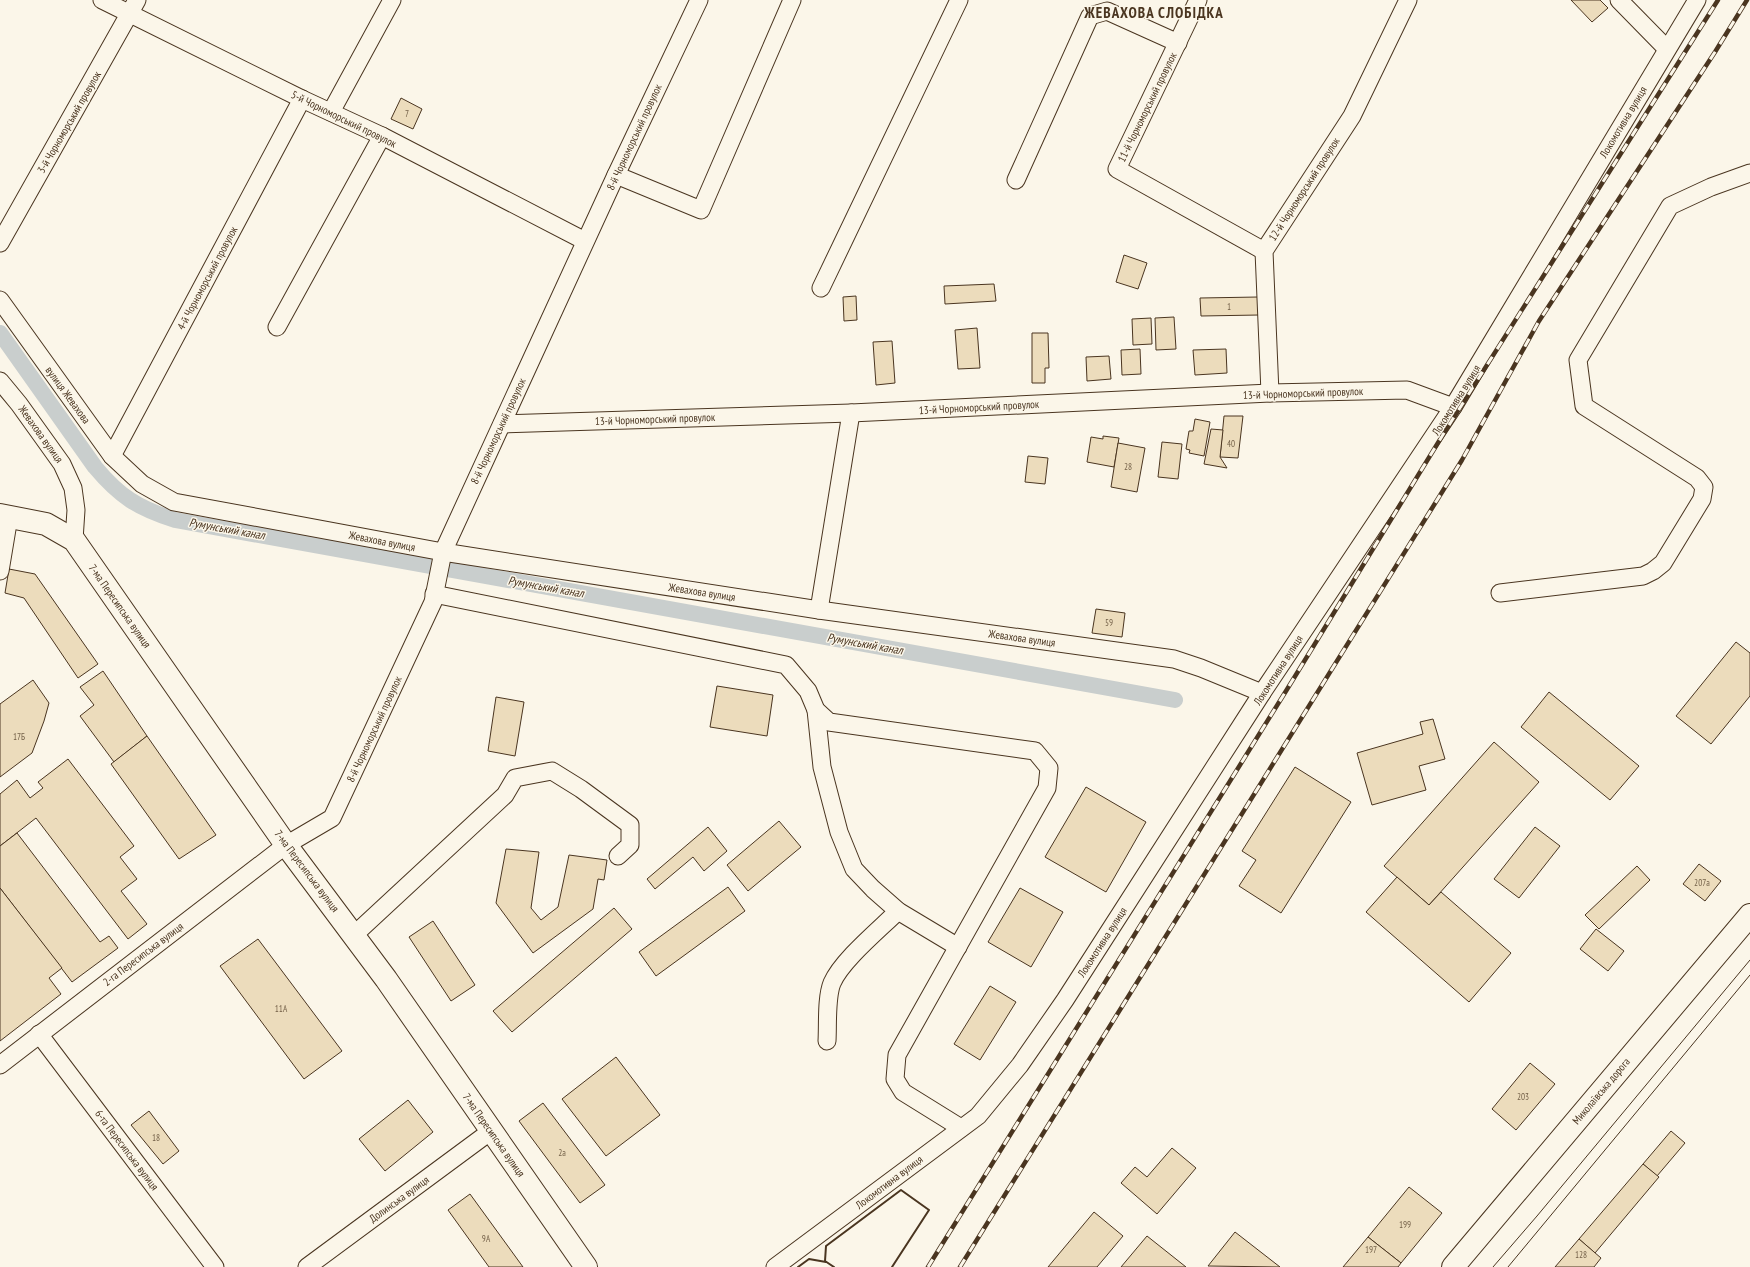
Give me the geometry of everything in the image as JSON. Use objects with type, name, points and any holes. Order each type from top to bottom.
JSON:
[{"type":"main road","name":"7-ма Пересипська вулиця","points":[[5,516],[46,524],[74,540],[286,845],[354,935],[586,1267]]},
{"type":"main road","name":"Миколаївська дорога","points":[[1453,1267],[1750,915]]},
{"type":"street","name":"5-й Чорноморський провулок","points":[[102,0],[134,7],[302,99],[382,136],[585,241]]},
{"type":"street","points":[[331,112],[392,0]]},
{"type":"street","name":"8-й Чорноморський провулок","points":[[286,845],[332,818],[433,602],[443,552],[585,241],[699,0]]},
{"type":"street","points":[[616,175],[700,210],[792,0]]},
{"type":"street","points":[[821,288],[959,0]]},
{"type":"street","name":"11-й Чорноморський провулок","points":[[1198,0],[1117,169],[1264,252]]},
{"type":"street","name":"12-й Чорноморський провулок","points":[[1270,393],[1264,252],[1352,116],[1408,0]]},
{"type":"street","points":[[1619,0],[1666,48]]},
{"type":"street","name":"Локомотивна вулиця","points":[[775,1267],[978,1116],[1020,1065],[1060,1007],[1262,693],[1453,407],[1666,48],[1697,0]]},
{"type":"street","name":"3-й Чорноморський провулок","points":[[0,243],[134,7]]},
{"type":"street","points":[[1016,180],[1090,16],[1107,11],[1178,44]]},
{"type":"street","name":"4-й Чорноморський провулок","points":[[112,456],[302,99]]},
{"type":"street","points":[[277,328],[382,136]]},
{"type":"street","points":[[1500,594],[1642,576],[1653,571],[1663,563],[1702,499],[1704,487],[1697,478],[1584,406],[1578,360],[1670,206],[1711,187],[1750,173]]},
{"type":"street","name":"вулиця Жевахова","points":[[0,300],[112,456],[142,484]]},
{"type":"street","name":"Жевахова вулиця","points":[[0,381],[19,404],[62,464],[73,488],[76,510],[74,540]]},
{"type":"street","name":"13-й Чорноморський провулок","points":[[502,424],[851,413],[1270,393],[1407,390],[1453,407]]},
{"type":"street","points":[[819,610],[851,413]]},
{"type":"street","name":"Жевахова вулиця","points":[[142,484],[174,502],[443,552],[819,610],[1174,659],[1201,668],[1262,693]]},
{"type":"street","points":[[0,571],[5,516]]},
{"type":"street","points":[[434,594],[786,665],[808,691],[816,710],[822,767],[839,832],[854,869],[873,889],[898,911],[958,947]]},
{"type":"street","points":[[816,710],[829,722],[1035,751],[1049,768],[1047,788],[897,1055],[895,1079],[902,1092],[961,1128]]},
{"type":"street","points":[[354,935],[505,795],[515,778],[552,771],[581,789],[630,825],[630,845],[618,856]]},
{"type":"street","name":"2-га Пересипська вулиця","points":[[0,1065],[286,845]]},
{"type":"street","points":[[827,1041],[828,1008],[832,984],[841,967],[898,911]]},
{"type":"street","name":"6-та Пересипська вулиця","points":[[39,1034],[215,1267]]},
{"type":"street","name":"Долинська вулиця","points":[[307,1267],[491,1131]]},
{"type":"building","points":[[1571,0],[1600,0],[1608,8],[1592,22]]},
{"type":"building","points":[[401,98],[422,109],[413,129],[391,119]]},
{"type":"building","points":[[1124,255],[1147,263],[1138,289],[1116,282]]},
{"type":"building","points":[[994,284],[996,301],[945,304],[944,286]]},
{"type":"building","points":[[856,296],[857,320],[844,321],[843,297]]},
{"type":"building","points":[[1258,297],[1259,315],[1201,316],[1200,298]]},
{"type":"building","points":[[1174,317],[1176,349],[1156,350],[1155,318]]},
{"type":"building","points":[[1151,318],[1152,344],[1133,345],[1132,319]]},
{"type":"building","points":[[977,328],[980,368],[958,369],[955,330]]},
{"type":"building","points":[[1032,333],[1048,333],[1049,368],[1045,368],[1045,383],[1032,383]]},
{"type":"building","points":[[892,341],[895,383],[876,385],[873,342]]},
{"type":"building","points":[[1140,349],[1141,374],[1122,375],[1121,350]]},
{"type":"building","points":[[1226,349],[1227,373],[1195,375],[1193,350]]},
{"type":"building","points":[[1109,356],[1111,379],[1087,381],[1086,357]]},
{"type":"building","points":[[1224,416],[1243,416],[1238,458],[1220,457]]},
{"type":"building","points":[[1195,419],[1210,422],[1204,456],[1189,453],[1190,450],[1186,449],[1189,431],[1193,431]]},
{"type":"building","points":[[1211,429],[1223,430],[1220,457],[1227,468],[1204,464]]},
{"type":"building","points":[[1103,436],[1119,438],[1114,467],[1087,462],[1091,437],[1103,439]]},
{"type":"building","points":[[1162,442],[1182,444],[1178,479],[1158,477]]},
{"type":"building","points":[[1118,443],[1145,448],[1137,492],[1111,487]]},
{"type":"building","points":[[1028,456],[1048,458],[1045,484],[1025,482]]},
{"type":"building","points":[[9,569],[35,574],[98,664],[78,678],[24,598],[5,593]]},
{"type":"building","points":[[1096,609],[1125,613],[1122,637],[1092,633]]},
{"type":"building","points":[[1736,642],[1750,653],[1750,696],[1711,744],[1676,716]]},
{"type":"building","points":[[103,671],[147,736],[114,762],[80,716],[94,705],[80,687]]},
{"type":"building","points":[[33,680],[49,703],[44,721],[32,753],[0,777],[0,704]]},
{"type":"building","points":[[717,686],[773,695],[767,736],[710,727]]},
{"type":"building","points":[[1549,692],[1639,766],[1610,800],[1521,727]]},
{"type":"building","points":[[496,697],[524,702],[515,756],[488,751]]},
{"type":"building","points":[[1433,719],[1445,759],[1419,766],[1426,790],[1372,805],[1357,753],[1423,734],[1420,722]]},
{"type":"building","points":[[147,736],[216,835],[179,859],[111,764]]},
{"type":"building","points":[[1494,742],[1539,782],[1429,905],[1384,866]]},
{"type":"building","points":[[68,759],[134,846],[120,857],[137,879],[121,891],[147,924],[128,939],[36,818],[0,846],[0,794],[17,780],[30,798],[43,788],[38,782]]},
{"type":"building","points":[[1295,767],[1351,802],[1281,913],[1239,886],[1256,860],[1242,851]]},
{"type":"building","points":[[1086,787],[1146,822],[1106,892],[1045,857]]},
{"type":"building","points":[[779,821],[801,847],[748,891],[727,865]]},
{"type":"building","points":[[708,827],[727,851],[704,871],[693,857],[655,889],[647,879]]},
{"type":"building","points":[[1535,827],[1560,846],[1519,898],[1494,879]]},
{"type":"building","points":[[17,833],[100,942],[109,936],[118,948],[72,982],[0,888],[0,846]]},
{"type":"building","points":[[506,849],[539,852],[531,908],[541,920],[558,907],[569,855],[607,860],[604,880],[598,879],[593,909],[533,953],[496,903]]},
{"type":"building","points":[[1699,864],[1721,881],[1705,901],[1683,884]]},
{"type":"building","points":[[1637,866],[1650,880],[1599,929],[1585,915]]},
{"type":"building","points":[[1397,877],[1429,905],[1441,892],[1511,953],[1469,1002],[1366,912]]},
{"type":"building","points":[[728,887],[745,911],[656,976],[639,952]]},
{"type":"building","points":[[0,888],[62,968],[49,978],[61,994],[0,1041]]},
{"type":"building","points":[[1020,888],[1063,912],[1031,967],[988,942]]},
{"type":"building","points":[[614,908],[632,929],[512,1032],[493,1011]]},
{"type":"building","points":[[433,921],[475,985],[451,1001],[409,937]]},
{"type":"building","points":[[1596,929],[1624,951],[1608,971],[1580,949]]},
{"type":"building","points":[[258,939],[342,1051],[304,1079],[220,966]]},
{"type":"building","points":[[990,986],[1016,1002],[980,1060],[954,1044]]},
{"type":"building","points":[[616,1057],[660,1115],[606,1156],[562,1099]]},
{"type":"building","points":[[1530,1063],[1555,1084],[1516,1130],[1492,1109]]},
{"type":"building","points":[[408,1100],[433,1132],[385,1171],[359,1139]]},
{"type":"building","points":[[543,1103],[605,1185],[580,1203],[519,1121]]},
{"type":"building","points":[[149,1111],[179,1151],[163,1164],[131,1125]]},
{"type":"building","points":[[1671,1131],[1685,1143],[1657,1176],[1643,1164]]},
{"type":"building","points":[[1172,1148],[1196,1168],[1157,1214],[1121,1183],[1135,1167],[1147,1177]]},
{"type":"building","points":[[1643,1164],[1659,1177],[1595,1253],[1579,1239]]},
{"type":"building","points":[[1409,1187],[1442,1213],[1401,1263],[1368,1237]]},
{"type":"building","points":[[470,1194],[523,1267],[489,1267],[448,1210]]},
{"type":"building","points":[[1094,1212],[1123,1236],[1097,1267],[1048,1267]]},
{"type":"building","points":[[1235,1232],[1280,1267],[1208,1266]]},
{"type":"building","points":[[1147,1236],[1186,1267],[1121,1267]]},
{"type":"building","points":[[1368,1237],[1401,1263],[1398,1267],[1343,1267]]},
{"type":"building","points":[[1579,1239],[1601,1258],[1594,1267],[1555,1267]]},
{"type":"waterway","name":"Румунський канал","points":[[0,333],[95,467],[113,486],[130,500],[162,516],[175,520],[1175,700]]},
{"type":"tram line","points":[[1493,1267],[1750,960]]},
{"type":"tram line","points":[[1508,1267],[1750,975]]},
{"type":"railway","points":[[928,1267],[1286,691],[1444,433],[1718,0]]},
{"type":"railway","points":[[960,1267],[1462,460],[1539,321],[1715,52],[1747,0]]},
{"type":"wall","points":[[834,1267],[825,1261],[826,1246],[901,1190],[929,1210],[892,1267]]},
{"type":"wall","points":[[798,1267],[809,1259],[826,1262]]},
{"type":"district","name":"ЖЕВАХОВА СЛОБІДКА","points":[[1154,13]]}]
